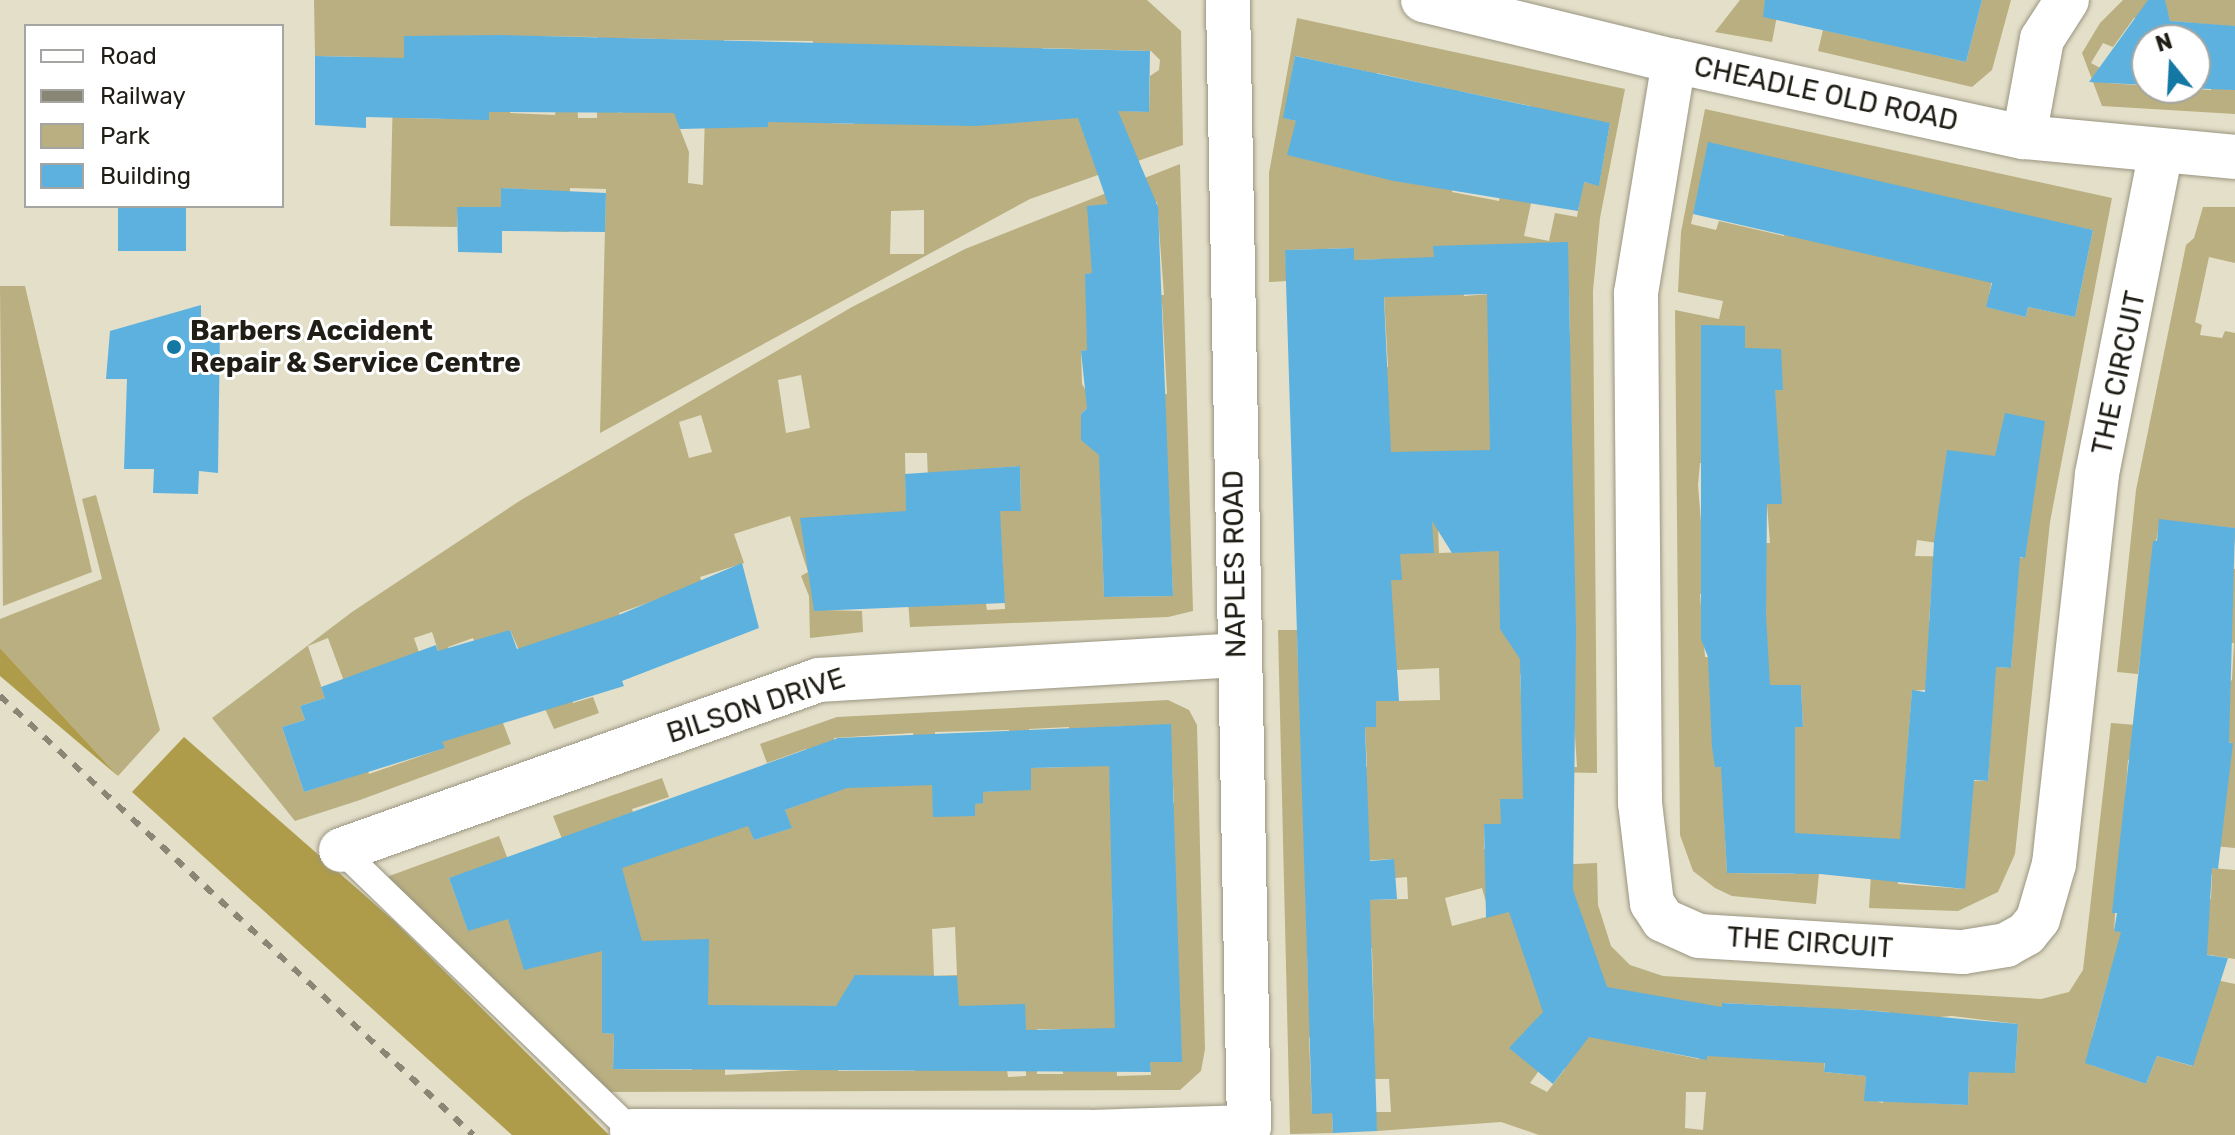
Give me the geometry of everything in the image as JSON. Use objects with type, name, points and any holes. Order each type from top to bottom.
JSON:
[{"type":"street","name":"NAPLES ROAD","points":[[632,1131],[1090,1132],[1249,1127],[1236,655],[1228,0]]},
{"type":"street","name":"CHEADLE OLD ROAD","points":[[1423,0],[1674,61],[2024,137],[2235,157]]},
{"type":"street","points":[[2024,137],[2042,39],[2067,0]]},
{"type":"street","name":"THE CIRCUIT","points":[[1674,61],[1636,293],[1639,757],[1652,903],[1663,920],[1699,936],[1963,952],[2006,945],[2038,919],[2054,864],[2097,474],[2161,152]]},
{"type":"street","name":"BILSON DRIVE","points":[[341,850],[819,680],[1236,655]]},
{"type":"lane","points":[[341,850],[632,1131]]},
{"type":"green space","points":[[314,0],[1147,0],[1181,31],[1183,145],[1030,199],[600,433],[606,189],[570,188],[569,232],[542,231],[541,190],[502,188],[501,207],[457,207],[457,227],[390,226],[393,89],[366,57],[315,56]],"holes":[[[511,36],[598,37],[597,118],[578,118],[577,100],[557,100],[555,115],[510,113]],[[404,37],[446,119],[404,118]],[[618,38],[707,40],[703,185],[688,183],[689,152],[680,129],[680,103],[618,113]],[[724,40],[813,41],[812,101],[723,117]],[[1021,48],[1022,120],[934,49]],[[1042,48],[1151,51],[1160,60],[1159,70],[1150,76],[1149,112],[1041,107]],[[829,79],[855,108],[854,124],[828,123]],[[924,210],[924,254],[890,254],[891,211]]]},
{"type":"green space","points":[[1740,0],[1780,0],[1772,42],[1715,32]]},
{"type":"green space","points":[[1876,0],[1878,42],[1966,62],[1982,0],[2011,0],[1992,70],[1972,87],[1818,51],[1823,30],[1867,40]]},
{"type":"green space","points":[[2123,0],[2235,0],[2235,114],[2102,106],[2082,53],[2100,23]]},
{"type":"green space","points":[[1297,18],[1625,89],[1600,218],[1593,291],[1597,773],[1553,772],[1552,779],[1523,779],[1523,799],[1501,799],[1501,824],[1484,824],[1484,849],[1503,849],[1504,867],[1597,863],[1598,905],[1611,946],[1630,965],[1663,976],[2041,999],[2069,992],[2083,970],[2111,723],[2149,726],[2232,680],[2234,643],[2141,651],[2138,674],[2117,672],[2136,490],[2186,245],[2194,238],[2203,207],[2235,207],[2235,263],[2209,257],[2195,322],[2202,325],[2200,335],[2222,338],[2225,331],[2235,333],[2235,547],[2233,528],[2160,520],[2148,586],[2218,567],[2235,569],[2235,848],[2213,846],[2211,868],[2235,870],[2235,959],[2203,954],[2198,976],[2235,984],[2235,1135],[1539,1135],[1501,1122],[1377,1131],[1375,1112],[1391,1112],[1389,1079],[1375,1079],[1373,1035],[1309,1037],[1312,1113],[1332,1113],[1333,1133],[1290,1134],[1278,630],[1297,630],[1298,663],[1358,369],[1388,367],[1382,259],[1354,260],[1353,248],[1285,250],[1287,281],[1269,282],[1269,173]],"holes":[[[1295,56],[1369,72],[1296,121],[1284,118]],[[1377,73],[1449,89],[1364,135]],[[1459,91],[1531,106],[1519,171],[1505,169],[1499,201],[1452,192],[1459,157]],[[1610,123],[1599,185],[1583,182],[1577,217],[1555,213],[1549,241],[1524,236],[1537,175]],[[1463,288],[1569,289],[1570,333],[1503,334],[1503,293],[1464,296]],[[1438,527],[1491,551],[1439,553]],[[1439,668],[1440,700],[1398,701],[1397,670]],[[1571,673],[1577,767],[1524,768],[1520,674]],[[1376,717],[1376,727],[1365,727],[1367,767],[1304,769]],[[2174,738],[2233,743],[2125,801],[2128,760]],[[1393,859],[1395,878],[1407,877],[1408,899],[1369,900],[1306,864]],[[2118,869],[2212,874],[2211,899],[2114,931]],[[1482,888],[1490,916],[1452,926],[1445,898]],[[1372,948],[1374,1025],[1310,1028],[1307,950]],[[2109,976],[2204,1032],[2192,1066],[2157,1056],[2146,1084],[2091,1065],[2100,1039],[2092,1037]],[[1723,1003],[1816,1008],[1720,1056]],[[1709,1007],[1699,1059],[1607,1040]],[[1848,1009],[1889,1012],[1890,1096],[1882,1103],[1865,1096],[1866,1076],[1824,1072],[1828,1012]],[[1952,1016],[2018,1024],[2015,1072],[1969,1072],[1968,1105],[1923,1103],[1927,1018]],[[1548,1058],[1565,1069],[1547,1092],[1530,1083]],[[1686,1092],[1706,1092],[1703,1130],[1685,1128]]]},
{"type":"green space","points":[[1705,109],[2112,198],[2050,522],[2015,854],[1998,892],[1958,911],[1869,908],[1873,840],[1819,873],[1816,904],[1732,896],[1715,888],[1693,871],[1680,835],[1675,310],[1719,319],[1723,301],[1678,292],[1681,232]],"holes":[[[1709,143],[1800,166],[1784,236],[1719,221],[1716,230],[1691,224]],[[2004,212],[2093,230],[2075,317],[2028,307],[2026,317],[1987,307]],[[1701,326],[1744,326],[1745,348],[1782,390],[1765,390],[1701,431]],[[1709,462],[1782,504],[1767,504],[1770,543],[1703,546],[1698,485],[1700,463]],[[1917,540],[2025,558],[1915,556]],[[1932,581],[2017,588],[2011,668],[1968,665],[1949,623],[1929,621]],[[1700,594],[1704,594],[1734,657],[1705,657]],[[1994,683],[1988,781],[1905,780],[1912,691]],[[1801,686],[1803,727],[1780,727],[1747,768],[1716,767]],[[1795,786],[1795,874],[1727,873],[1724,815]],[[1901,840],[1965,889],[1898,884]]]},
{"type":"green space","points":[[1180,164],[1193,611],[1168,617],[910,627],[908,600],[822,610],[862,611],[863,632],[810,638],[809,596],[801,576],[808,572],[790,516],[734,534],[744,563],[700,577],[712,609],[693,587],[619,613],[629,642],[570,697],[573,703],[593,697],[599,713],[554,729],[510,630],[477,648],[473,638],[448,647],[457,674],[503,723],[511,744],[360,800],[295,821],[212,718],[352,612],[521,500],[852,307],[965,249]],"holes":[[[1157,202],[1164,295],[1087,298],[1085,274],[1096,273],[1125,203]],[[1162,303],[1167,394],[1089,396],[1082,384],[1081,351],[1098,349]],[[801,375],[810,428],[786,433],[778,380]],[[1089,406],[1132,498],[1100,448],[1081,440],[1081,414]],[[701,415],[712,452],[689,458],[679,422]],[[905,453],[927,453],[929,505],[906,505]],[[1020,466],[1021,510],[1000,511],[996,468]],[[1169,505],[1173,596],[1104,597],[1101,508]],[[1001,538],[1005,609],[987,610],[986,604]],[[432,632],[440,656],[422,661],[414,638]],[[328,638],[345,684],[323,692],[308,646]],[[325,698],[351,777],[304,792],[282,727],[305,720],[300,706]],[[432,713],[444,748],[369,774],[351,723]]]},
{"type":"green space","points":[[0,286],[25,286],[92,572],[3,606]]},
{"type":"green space","points":[[96,495],[160,730],[118,776],[0,648],[0,619],[102,579],[82,499]]},
{"type":"green space","points":[[1168,700],[1189,710],[1197,725],[1205,1049],[1201,1071],[1180,1090],[608,1092],[381,879],[499,836],[524,902],[562,839],[553,816],[662,778],[669,797],[632,809],[649,858],[741,804],[754,840],[791,828],[785,810],[823,796],[806,749],[767,763],[760,744],[837,717]],"holes":[[[1170,725],[1174,803],[1111,805],[1107,727]],[[1069,727],[1071,767],[1031,768],[1031,789],[983,792],[983,802],[975,804],[975,816],[937,794],[935,732],[1009,730],[1011,750],[1030,749],[1029,729]],[[913,733],[917,784],[836,771],[834,738]],[[491,865],[468,930],[449,878]],[[1174,899],[1115,978],[1112,901]],[[955,927],[957,975],[934,976],[932,929]],[[854,977],[871,977],[915,1034],[915,1071],[838,1071],[836,1006],[850,1006]],[[691,1006],[692,1070],[613,1069],[614,1034],[602,1033],[602,1007]],[[725,1006],[802,1070],[725,1075]],[[1115,1026],[1150,1062],[1151,1075],[1117,1076]],[[1037,1029],[1061,1029],[1063,1074],[1037,1074]],[[1026,1038],[1026,1076],[1008,1077],[1007,1070]]]},
{"type":"shaded area","points":[[0,648],[118,776],[0,676]]},
{"type":"shaded area","points":[[184,737],[394,921],[609,1135],[512,1135],[132,792]]},
{"type":"building","points":[[1765,0],[1982,0],[1966,62],[1763,17]]},
{"type":"building","points":[[2148,0],[2165,0],[2170,21],[2209,24],[2131,24],[2131,84],[2089,82]]},
{"type":"building","points":[[2211,24],[2235,26],[2235,90],[2211,89]]},
{"type":"building","points":[[501,35],[1150,51],[1149,112],[1118,111],[1158,207],[1173,596],[1104,597],[1099,455],[1081,440],[1081,414],[1087,408],[1081,351],[1087,350],[1085,274],[1092,273],[1087,206],[1108,204],[1078,118],[976,126],[768,122],[768,127],[680,129],[674,113],[489,112],[489,120],[366,117],[366,128],[315,125],[315,56],[404,58],[404,36]]},
{"type":"building","points":[[1295,56],[1610,123],[1599,186],[1584,182],[1578,211],[1394,181],[1287,155],[1296,121],[1283,118]]},
{"type":"building","points":[[1708,142],[2093,230],[2075,317],[2028,307],[2026,317],[1986,307],[1992,283],[1693,214]]},
{"type":"building","points":[[501,188],[606,193],[605,232],[502,231],[502,253],[458,252],[457,207],[501,207]]},
{"type":"building","points":[[118,208],[186,208],[186,251],[118,251]]},
{"type":"building","points":[[1568,242],[1576,630],[1573,890],[1607,987],[1722,1007],[1722,1003],[1863,1010],[2018,1024],[2015,1073],[1969,1072],[1968,1105],[1864,1101],[1866,1076],[1824,1072],[1825,1063],[1707,1056],[1707,1060],[1589,1037],[1553,1084],[1509,1048],[1543,1012],[1509,912],[1486,918],[1484,824],[1501,824],[1500,799],[1523,799],[1520,659],[1500,629],[1499,551],[1452,553],[1432,521],[1434,553],[1400,554],[1402,580],[1391,580],[1399,701],[1376,701],[1376,727],[1365,727],[1370,861],[1394,859],[1397,899],[1370,900],[1377,1131],[1333,1133],[1332,1113],[1312,1114],[1285,250],[1354,248],[1354,260],[1434,257],[1433,246]],"holes":[[[1487,294],[1490,450],[1391,452],[1384,297]]]},
{"type":"building","points":[[201,305],[201,327],[220,327],[218,473],[199,471],[198,494],[153,493],[154,469],[124,469],[127,379],[106,379],[110,331]]},
{"type":"building","points":[[1701,325],[1745,326],[1745,348],[1781,349],[1783,390],[1775,390],[1782,504],[1767,504],[1766,615],[1770,685],[1801,685],[1803,727],[1795,727],[1795,833],[1900,839],[1912,690],[1925,692],[1934,542],[1947,450],[1995,456],[2005,413],[2045,421],[2025,558],[2020,557],[2011,668],[1996,667],[1988,781],[1974,780],[1965,889],[1820,874],[1727,873],[1721,767],[1715,767],[1708,657],[1701,639]]},
{"type":"building","points":[[1020,466],[1021,511],[1000,511],[1005,603],[814,611],[800,518],[906,511],[905,474]]},
{"type":"building","points":[[2159,519],[2235,528],[2229,743],[2233,743],[2218,869],[2212,868],[2207,955],[2228,958],[2193,1066],[2157,1056],[2146,1084],[2085,1063],[2121,932],[2114,931],[2117,913],[2112,913],[2153,541],[2157,541]]},
{"type":"building","points":[[742,563],[759,628],[622,681],[624,686],[442,742],[445,748],[304,792],[282,727],[305,720],[300,706],[325,698],[321,687],[436,645],[438,651],[510,630],[517,649],[619,615]]},
{"type":"building","points":[[1171,724],[1182,1062],[1150,1062],[1151,1072],[613,1069],[614,1034],[602,1033],[602,951],[524,970],[508,919],[468,931],[449,878],[838,738]],"holes":[[[1109,766],[1115,1028],[1026,1030],[1025,1004],[959,1006],[957,976],[855,975],[836,1006],[708,1005],[709,939],[642,941],[622,868],[748,826],[754,840],[792,828],[785,810],[847,788],[932,785],[933,817],[975,816],[975,804],[983,803],[983,792],[1031,790],[1031,768]]]},
{"type":"railway","points":[[0,696],[473,1135]]},
{"type":"place","name":"Barbers Accident Repair & Service Centre","points":[[174,347]]}]
